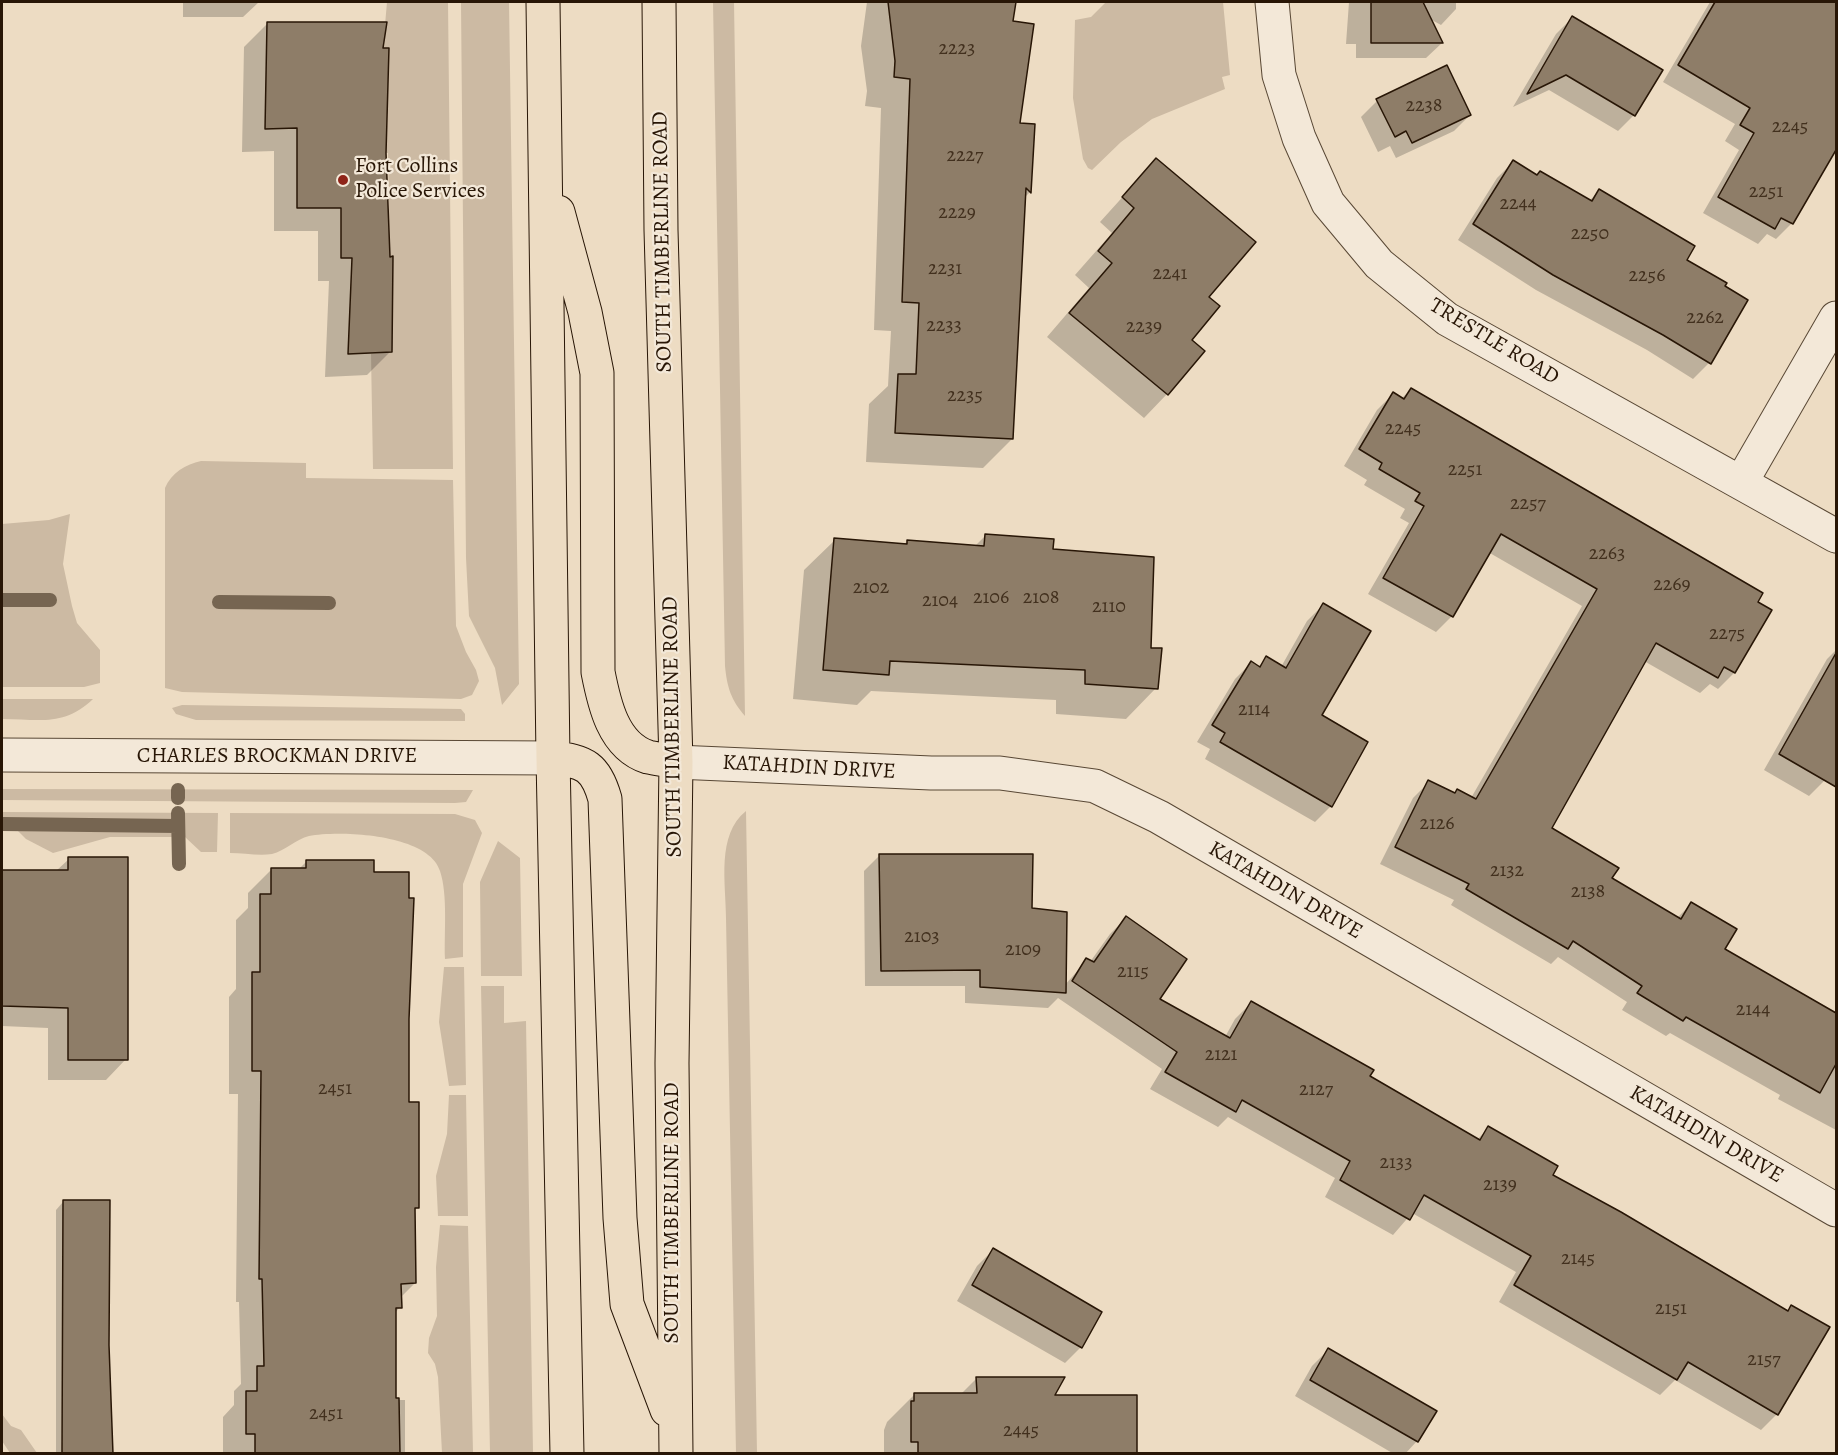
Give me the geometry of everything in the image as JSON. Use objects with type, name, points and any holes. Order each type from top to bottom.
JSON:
[{"type":"main road","points":[[543,2],[553,759],[567,1454]]},
{"type":"main road","name":"SOUTH TIMBERLINE ROAD","points":[[659,2],[662,230],[676,762],[672,1063],[675,1441]]},
{"type":"main road","points":[[545,166],[585,312],[597,373],[598,672],[605,708],[621,738],[646,756],[676,762]]},
{"type":"main road","points":[[553,759],[571,760],[588,766],[600,781],[606,799],[620,1218],[627,1304],[675,1441]]},
{"type":"street","name":"TRESTLE ROAD","points":[[1272,2],[1279,75],[1299,138],[1328,203],[1379,264],[1447,319],[1742,481],[1836,536]]},
{"type":"street","points":[[1742,481],[1836,318]]},
{"type":"street","name":"CHARLES BROCKMAN DRIVE","points":[[2,755],[553,759]]},
{"type":"street","name":"KATAHDIN DRIVE","points":[[676,762],[931,773],[1000,773],[1095,786],[1159,817],[1836,1210]]},
{"type":"shaded area","points":[[387,2],[448,2],[453,469],[373,469],[371,354],[392,352],[393,257],[380,258],[380,216],[389,216],[388,153],[383,153],[387,127],[389,48],[383,48]]},
{"type":"shaded area","points":[[461,2],[509,2],[519,684],[502,705],[495,668],[469,616],[466,558]]},
{"type":"shaded area","points":[[713,2],[734,2],[745,716],[731,693],[725,666]]},
{"type":"shaded area","points":[[1106,2],[1223,2],[1230,75],[1222,77],[1225,89],[1152,119],[1121,142],[1092,170],[1088,168],[1083,159],[1073,98],[1075,20],[1091,17]]},
{"type":"shaded area","points":[[201,461],[306,463],[306,478],[453,480],[456,626],[479,681],[472,695],[461,699],[182,692],[165,688],[165,488],[180,470]]},
{"type":"shaded area","points":[[70,514],[63,564],[77,623],[100,650],[100,683],[84,687],[2,687],[2,524],[49,520]]},
{"type":"shaded area","points":[[2,699],[93,699],[72,714],[50,720],[39,720],[2,719]]},
{"type":"shaded area","points":[[182,705],[461,709],[465,714],[465,721],[196,720],[176,714],[172,708]]},
{"type":"shaded area","points":[[2,789],[473,790],[466,802],[455,803],[2,800]]},
{"type":"shaded area","points":[[746,811],[757,1454],[736,1453],[724,875],[726,846],[730,833]]},
{"type":"shaded area","points":[[2,812],[218,813],[217,852],[201,852],[185,837],[110,837],[53,853],[26,839],[11,824],[2,824]]},
{"type":"shaded area","points":[[230,813],[455,814],[475,820],[482,833],[463,884],[463,957],[445,959],[445,903],[440,871],[432,859],[419,849],[382,837],[323,834],[309,836],[272,854],[230,853]]},
{"type":"shaded area","points":[[498,841],[520,858],[522,976],[481,976],[480,882]]},
{"type":"shaded area","points":[[444,967],[464,967],[466,1085],[449,1086],[439,1022]]},
{"type":"shaded area","points":[[481,986],[504,986],[504,1023],[526,1021],[533,1453],[490,1453]]},
{"type":"shaded area","points":[[449,1095],[466,1095],[468,1216],[438,1216],[436,1176],[447,1134]]},
{"type":"shaded area","points":[[440,1225],[468,1226],[473,1453],[442,1453],[438,1377],[435,1364],[428,1353],[429,1338],[437,1316],[436,1267]]},
{"type":"shaded area","points":[[2,1414],[11,1426],[21,1430],[37,1453],[10,1453],[2,1441]]},
{"type":"building","points":[[888,2],[1016,2],[1013,21],[1034,24],[1020,123],[1035,124],[1031,193],[1026,188],[1013,439],[895,433],[898,374],[916,374],[919,303],[902,302],[910,79],[894,77],[895,61]]},
{"type":"building","points":[[1371,2],[1423,2],[1443,43],[1371,43]]},
{"type":"building","points":[[1715,2],[1836,2],[1836,150],[1793,224],[1781,218],[1775,229],[1718,197],[1754,133],[1740,125],[1750,108],[1678,65]]},
{"type":"building","points":[[1572,16],[1663,70],[1635,116],[1566,75],[1527,94]]},
{"type":"building","name":"Fort Collins Police Services","points":[[267,22],[387,22],[383,48],[389,48],[386,153],[390,257],[393,256],[392,352],[348,354],[352,258],[341,258],[341,208],[297,208],[297,128],[265,129]]},
{"type":"building","points":[[1447,65],[1471,115],[1412,143],[1406,131],[1395,137],[1376,99]]},
{"type":"building","points":[[1156,158],[1256,242],[1209,297],[1220,306],[1192,340],[1205,351],[1168,395],[1069,313],[1112,263],[1098,251],[1134,208],[1122,197]]},
{"type":"building","points":[[1513,160],[1537,175],[1540,171],[1592,201],[1599,189],[1695,246],[1687,260],[1727,283],[1725,286],[1748,300],[1711,364],[1553,275],[1473,224]]},
{"type":"building","points":[[1411,388],[1763,593],[1758,602],[1772,610],[1735,673],[1724,667],[1718,678],[1656,643],[1552,828],[1619,868],[1612,878],[1681,919],[1691,902],[1737,929],[1725,949],[1836,1013],[1836,1064],[1820,1093],[1686,1017],[1683,1021],[1637,993],[1642,986],[1573,941],[1568,949],[1466,889],[1469,884],[1395,847],[1428,780],[1455,793],[1457,789],[1476,799],[1597,589],[1501,534],[1453,617],[1383,578],[1424,506],[1415,501],[1420,493],[1379,469],[1382,463],[1359,449],[1393,392],[1404,399]]},
{"type":"building","points":[[985,534],[1054,539],[1053,549],[1154,557],[1151,648],[1162,648],[1158,689],[1085,684],[1085,670],[890,661],[889,675],[823,670],[834,538],[907,544],[907,540],[984,546]]},
{"type":"building","points":[[1323,603],[1371,631],[1322,715],[1368,742],[1332,807],[1220,742],[1225,733],[1212,725],[1251,661],[1260,667],[1266,656],[1286,668]]},
{"type":"building","points":[[1836,653],[1836,787],[1779,754]]},
{"type":"building","points":[[879,854],[1033,854],[1032,908],[1067,912],[1066,993],[980,987],[980,970],[881,971]]},
{"type":"building","points":[[68,857],[128,857],[128,1060],[68,1060],[68,1008],[2,1006],[2,870],[68,870]]},
{"type":"building","points":[[306,860],[374,860],[374,872],[409,872],[409,898],[414,898],[409,1019],[409,1102],[419,1102],[419,1208],[415,1208],[416,1283],[401,1284],[402,1308],[396,1308],[396,1398],[399,1398],[400,1454],[255,1454],[255,1434],[246,1434],[246,1391],[257,1391],[257,1366],[264,1366],[262,1279],[259,1279],[261,1071],[252,1071],[252,972],[260,972],[260,894],[271,894],[271,868],[306,868]]},
{"type":"building","points":[[1126,916],[1187,959],[1160,999],[1230,1038],[1251,1001],[1374,1070],[1370,1076],[1480,1140],[1488,1126],[1558,1166],[1553,1175],[1621,1212],[1788,1311],[1791,1305],[1830,1327],[1778,1415],[1688,1362],[1677,1380],[1514,1285],[1531,1256],[1424,1195],[1410,1220],[1340,1180],[1350,1161],[1242,1100],[1236,1112],[1165,1072],[1177,1052],[1072,981],[1086,958],[1094,962]]},
{"type":"building","points":[[63,1200],[110,1200],[109,1345],[113,1454],[62,1454]]},
{"type":"building","points":[[993,1248],[1102,1312],[1082,1348],[972,1285]]},
{"type":"building","points":[[1328,1348],[1437,1411],[1418,1442],[1310,1380]]},
{"type":"building","points":[[976,1377],[1065,1377],[1055,1395],[1137,1395],[1137,1454],[918,1454],[918,1442],[911,1442],[911,1401],[914,1401],[914,1393],[977,1393]]},
{"type":"waterway","points":[[2,600],[50,600]]},
{"type":"waterway","points":[[219,602],[329,603]]},
{"type":"waterway","points":[[178,790],[178,798]]},
{"type":"waterway","points":[[178,813],[179,864]]},
{"type":"waterway","points":[[2,824],[178,826]]},
{"type":"place","name":"Fort Collins Police Services","points":[[343,180]]}]
